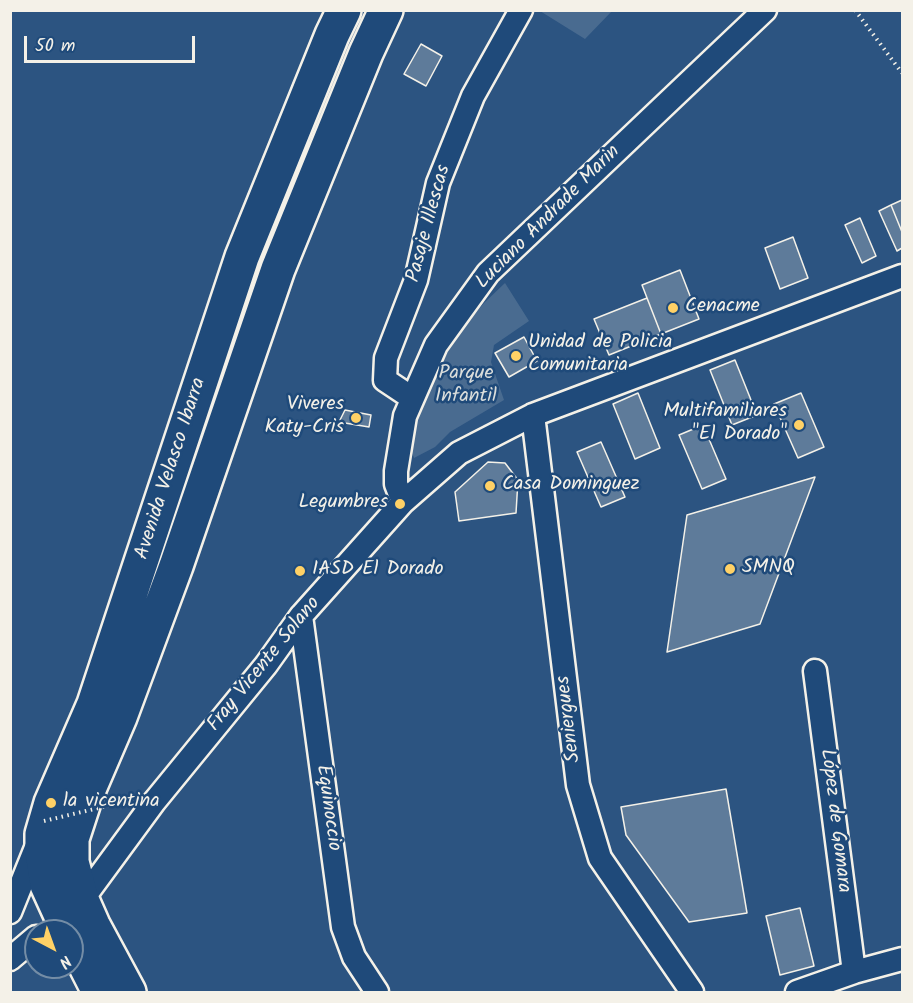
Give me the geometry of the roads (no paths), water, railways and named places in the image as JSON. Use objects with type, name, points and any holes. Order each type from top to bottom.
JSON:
[{"type":"main road","name":"Avenida Velasco Ibarra","points":[[63,919],[48,885],[42,852],[43,828],[94,704],[242,257],[332,35],[345,10]]},
{"type":"main road","name":"Avenida Velasco Ibarra","points":[[65,919],[72,862],[72,839],[86,796],[120,717],[176,566],[278,269],[366,53],[386,10]]},
{"type":"main road","points":[[84,924],[93,925],[129,993]]},
{"type":"main road","name":"Avenida Velasco Ibarra","points":[[84,962],[99,993]]},
{"type":"street","name":"Pasaje Illescas","points":[[412,398],[385,380],[386,358],[416,280],[438,183],[474,96],[521,10]]},
{"type":"street","name":"Luciano Andrade Marin","points":[[403,501],[396,484],[396,471],[405,416],[436,345],[488,273],[765,10]]},
{"type":"street","name":"Fray Vicente Solano","points":[[68,919],[154,801],[266,665],[301,616],[403,501],[459,453],[533,415],[903,276]]},
{"type":"street","name":"Seniergues","points":[[533,415],[578,785],[589,828],[600,858],[692,993]]},
{"type":"street","name":"Equinoccio","points":[[301,616],[344,927],[354,957],[377,993]]},
{"type":"street","name":"López de Gomara","points":[[814,671],[854,972]]},
{"type":"street","points":[[10,912],[43,828]]},
{"type":"street","points":[[10,959],[24,947]]},
{"type":"street","points":[[798,993],[854,972],[903,959]]},
{"type":"place","name":"Cenacme","points":[[673,308]]},
{"type":"place","name":"Unidad de Policia Comunitaria","points":[[516,356]]},
{"type":"place","name":"Viveres Katy-Cris","points":[[356,418]]},
{"type":"place","name":"Multifamiliares \"El Dorado\"","points":[[799,425]]},
{"type":"place","name":"Casa Dominguez","points":[[490,486]]},
{"type":"place","name":"Legumbres","points":[[400,504]]},
{"type":"place","name":"SMNQ","points":[[730,569]]},
{"type":"place","name":"IASD El Dorado","points":[[300,571]]},
{"type":"place","name":"la vicentina","points":[[51,803]]},
{"type":"park label","name":"Parque Infantil","points":[[466,386]]}]
